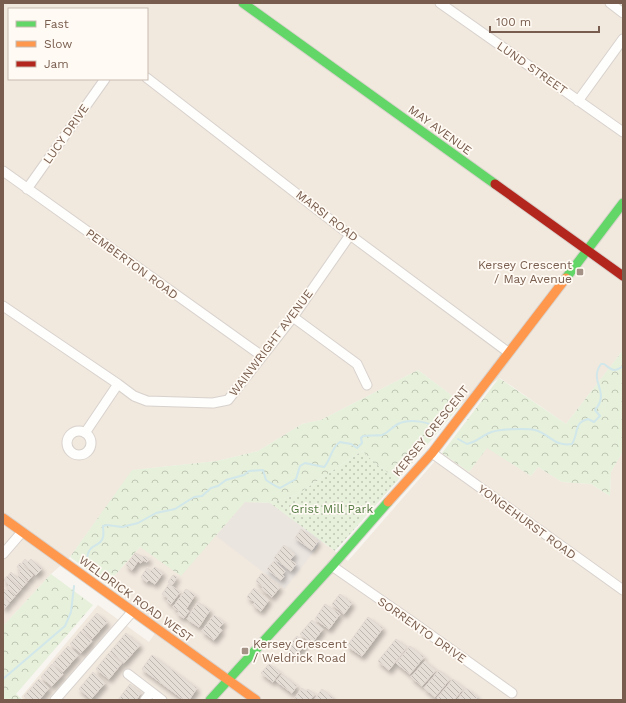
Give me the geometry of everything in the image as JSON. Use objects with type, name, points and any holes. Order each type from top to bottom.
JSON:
[{"type":"street","name":"MAY AVENUE","points":[[243,3],[623,276]]},
{"type":"street","name":"LUND STREET","points":[[440,3],[623,132]]},
{"type":"street","points":[[610,3],[623,13]]},
{"type":"street","points":[[578,101],[623,39]]},
{"type":"street","name":"MARSI ROAD","points":[[148,79],[350,234],[508,352]]},
{"type":"street","name":"LUCY DRIVE","points":[[28,189],[104,80]]},
{"type":"street","name":"PEMBERTON ROAD","points":[[3,171],[262,356]]},
{"type":"street","name":"KERSEY CRESCENT","points":[[210,700],[432,453],[508,352],[588,251],[623,203]]},
{"type":"street","name":"WAINWRIGHT AVENUE","points":[[3,306],[134,396],[147,401],[213,403],[228,400],[293,317],[350,234]]},
{"type":"street","points":[[293,317],[357,364],[367,384]]},
{"type":"street","points":[[85,433],[118,384]]},
{"type":"street","name":"YONGEHURST ROAD","points":[[432,453],[623,590]]},
{"type":"street","name":"WELDRICK ROAD WEST","points":[[3,518],[256,700]]},
{"type":"street","points":[[3,554],[22,532]]},
{"type":"street","name":"SORRENTO DRIVE","points":[[332,566],[512,694]]},
{"type":"street","points":[[55,700],[132,612]]},
{"type":"street","points":[[128,674],[162,700]]},
{"type":"street","points":[[145,700],[151,692]]},
{"type":"shaded area","points":[[3,3],[623,3],[623,350],[566,424],[500,378],[462,403],[418,370],[321,420],[302,424],[258,451],[217,461],[133,470],[70,557],[51,574],[3,626]]},
{"type":"shaded area","points":[[487,447],[531,476],[538,467],[562,482],[591,484],[610,496],[611,472],[623,451],[623,700],[24,700],[21,697],[98,605],[149,642],[160,626],[107,584],[140,547],[245,502],[270,503],[348,561],[442,453],[469,472]]},
{"type":"shaded area","points":[[245,502],[270,503],[322,541],[285,589],[216,536]]},
{"type":"green space","points":[[623,350],[623,451],[611,472],[610,496],[591,484],[562,482],[538,467],[531,476],[487,448],[469,472],[442,453],[499,378],[566,424]]},
{"type":"green space","points":[[418,370],[462,403],[398,480],[362,451],[296,495],[270,503],[245,502],[181,576],[140,547],[107,584],[70,557],[132,470],[217,461],[258,451],[302,424],[321,420]]},
{"type":"green space","name":"Grist Mill Park","points":[[362,451],[398,480],[335,551],[270,503],[296,495]]},
{"type":"green space","points":[[51,574],[93,605],[16,694],[23,700],[3,700],[3,626]]},
{"type":"building","points":[[301,529],[318,541],[312,550],[295,538]]},
{"type":"building","points":[[284,545],[295,554],[290,560],[296,564],[291,571],[274,558]]},
{"type":"building","points":[[135,553],[149,559],[147,562],[143,560],[141,563],[138,561],[132,570],[126,565]]},
{"type":"building","points":[[25,559],[28,562],[31,559],[42,569],[36,575],[22,563]]},
{"type":"building","points":[[274,561],[285,571],[281,580],[267,569]]},
{"type":"building","points":[[20,563],[33,575],[28,581],[18,573],[21,570],[17,567]]},
{"type":"building","points":[[155,567],[163,573],[155,584],[149,580],[147,582],[141,577],[147,568],[151,571]]},
{"type":"building","points":[[11,572],[17,578],[19,575],[27,582],[22,588],[8,576]]},
{"type":"building","points":[[262,573],[280,587],[272,597],[262,589],[263,587],[256,581]]},
{"type":"building","points":[[173,575],[177,577],[172,585],[168,582]]},
{"type":"building","points":[[7,576],[21,589],[16,595],[7,587],[9,585],[4,580]]},
{"type":"building","points":[[169,584],[180,592],[171,604],[167,601],[168,598],[162,594]]},
{"type":"building","points":[[3,588],[6,591],[8,589],[15,596],[10,602],[3,596]]},
{"type":"building","points":[[254,588],[269,600],[261,611],[253,605],[255,602],[247,597]]},
{"type":"building","points":[[186,589],[195,595],[186,609],[189,611],[184,618],[177,614],[179,611],[173,607]]},
{"type":"building","points":[[340,594],[352,603],[344,614],[332,604]]},
{"type":"building","points":[[3,597],[9,603],[5,608],[3,607]]},
{"type":"building","points":[[198,602],[210,610],[199,627],[187,619]]},
{"type":"building","points":[[325,604],[340,614],[329,629],[315,619]]},
{"type":"building","points":[[97,613],[107,622],[92,639],[82,630]]},
{"type":"building","points":[[214,615],[224,622],[219,628],[222,630],[214,640],[202,631]]},
{"type":"building","points":[[368,617],[383,628],[362,656],[347,646]]},
{"type":"building","points":[[312,620],[323,629],[312,643],[300,634]]},
{"type":"building","points":[[81,631],[92,641],[81,653],[70,644]]},
{"type":"building","points":[[126,633],[140,645],[124,663],[110,652]]},
{"type":"building","points":[[297,636],[306,643],[295,657],[286,649]]},
{"type":"building","points":[[396,639],[407,647],[389,670],[378,661]]},
{"type":"building","points":[[68,646],[78,655],[63,672],[53,663]]},
{"type":"building","points":[[410,646],[424,657],[410,674],[396,663]]},
{"type":"building","points":[[109,653],[122,663],[109,679],[96,669]]},
{"type":"building","points":[[152,655],[197,688],[189,700],[184,700],[142,669]]},
{"type":"building","points":[[425,661],[436,670],[422,686],[411,677]]},
{"type":"building","points":[[52,664],[63,674],[52,686],[41,677]]},
{"type":"building","points":[[269,664],[280,672],[273,682],[261,673]]},
{"type":"building","points":[[439,670],[450,679],[435,697],[424,688]]},
{"type":"building","points":[[93,672],[105,683],[91,699],[79,689]]},
{"type":"building","points":[[282,674],[297,686],[292,693],[276,681]]},
{"type":"building","points":[[39,679],[49,688],[39,700],[28,700],[24,696]]},
{"type":"building","points":[[453,679],[464,688],[454,700],[440,700],[437,698]]},
{"type":"building","points":[[130,684],[141,693],[136,700],[118,700]]},
{"type":"building","points":[[302,688],[306,691],[308,689],[315,694],[310,700],[294,699]]},
{"type":"building","points":[[466,688],[478,697],[475,700],[457,700]]},
{"type":"building","points":[[322,689],[333,698],[331,700],[314,700]]},
{"type":"waterway","points":[[458,439],[467,444],[493,432],[525,429],[540,432],[561,444],[572,444],[580,423],[588,419],[594,422],[600,416],[595,410],[601,398],[597,376],[601,364],[604,364],[613,370],[623,366]]},
{"type":"waterway","points":[[87,561],[89,551],[102,540],[103,526],[107,525],[122,527],[138,523],[156,513],[175,509],[194,497],[202,496],[211,488],[218,486],[226,480],[244,475],[249,471],[263,470],[266,480],[280,488],[296,479],[300,466],[305,463],[324,467],[333,450],[340,442],[351,444],[357,448],[362,443],[361,438],[363,436],[382,435],[398,424],[408,421],[425,423],[440,429]]},
{"type":"waterway","points":[[3,679],[65,626],[71,612],[74,586]]},
{"type":"traffic: fast","points":[[243,3],[495,184]]},
{"type":"traffic: fast","points":[[566,278],[623,203]]},
{"type":"traffic: fast","points":[[210,700],[388,502]]},
{"type":"traffic: slow","points":[[388,502],[432,453],[566,278]]},
{"type":"traffic: slow","points":[[3,518],[256,700]]},
{"type":"traffic: jam","points":[[495,184],[623,276]]},
{"type":"place","name":"Kersey Crescent / May Avenue","points":[[580,272]]},
{"type":"place","name":"Kersey Crescent / Weldrick Road","points":[[245,651]]}]
